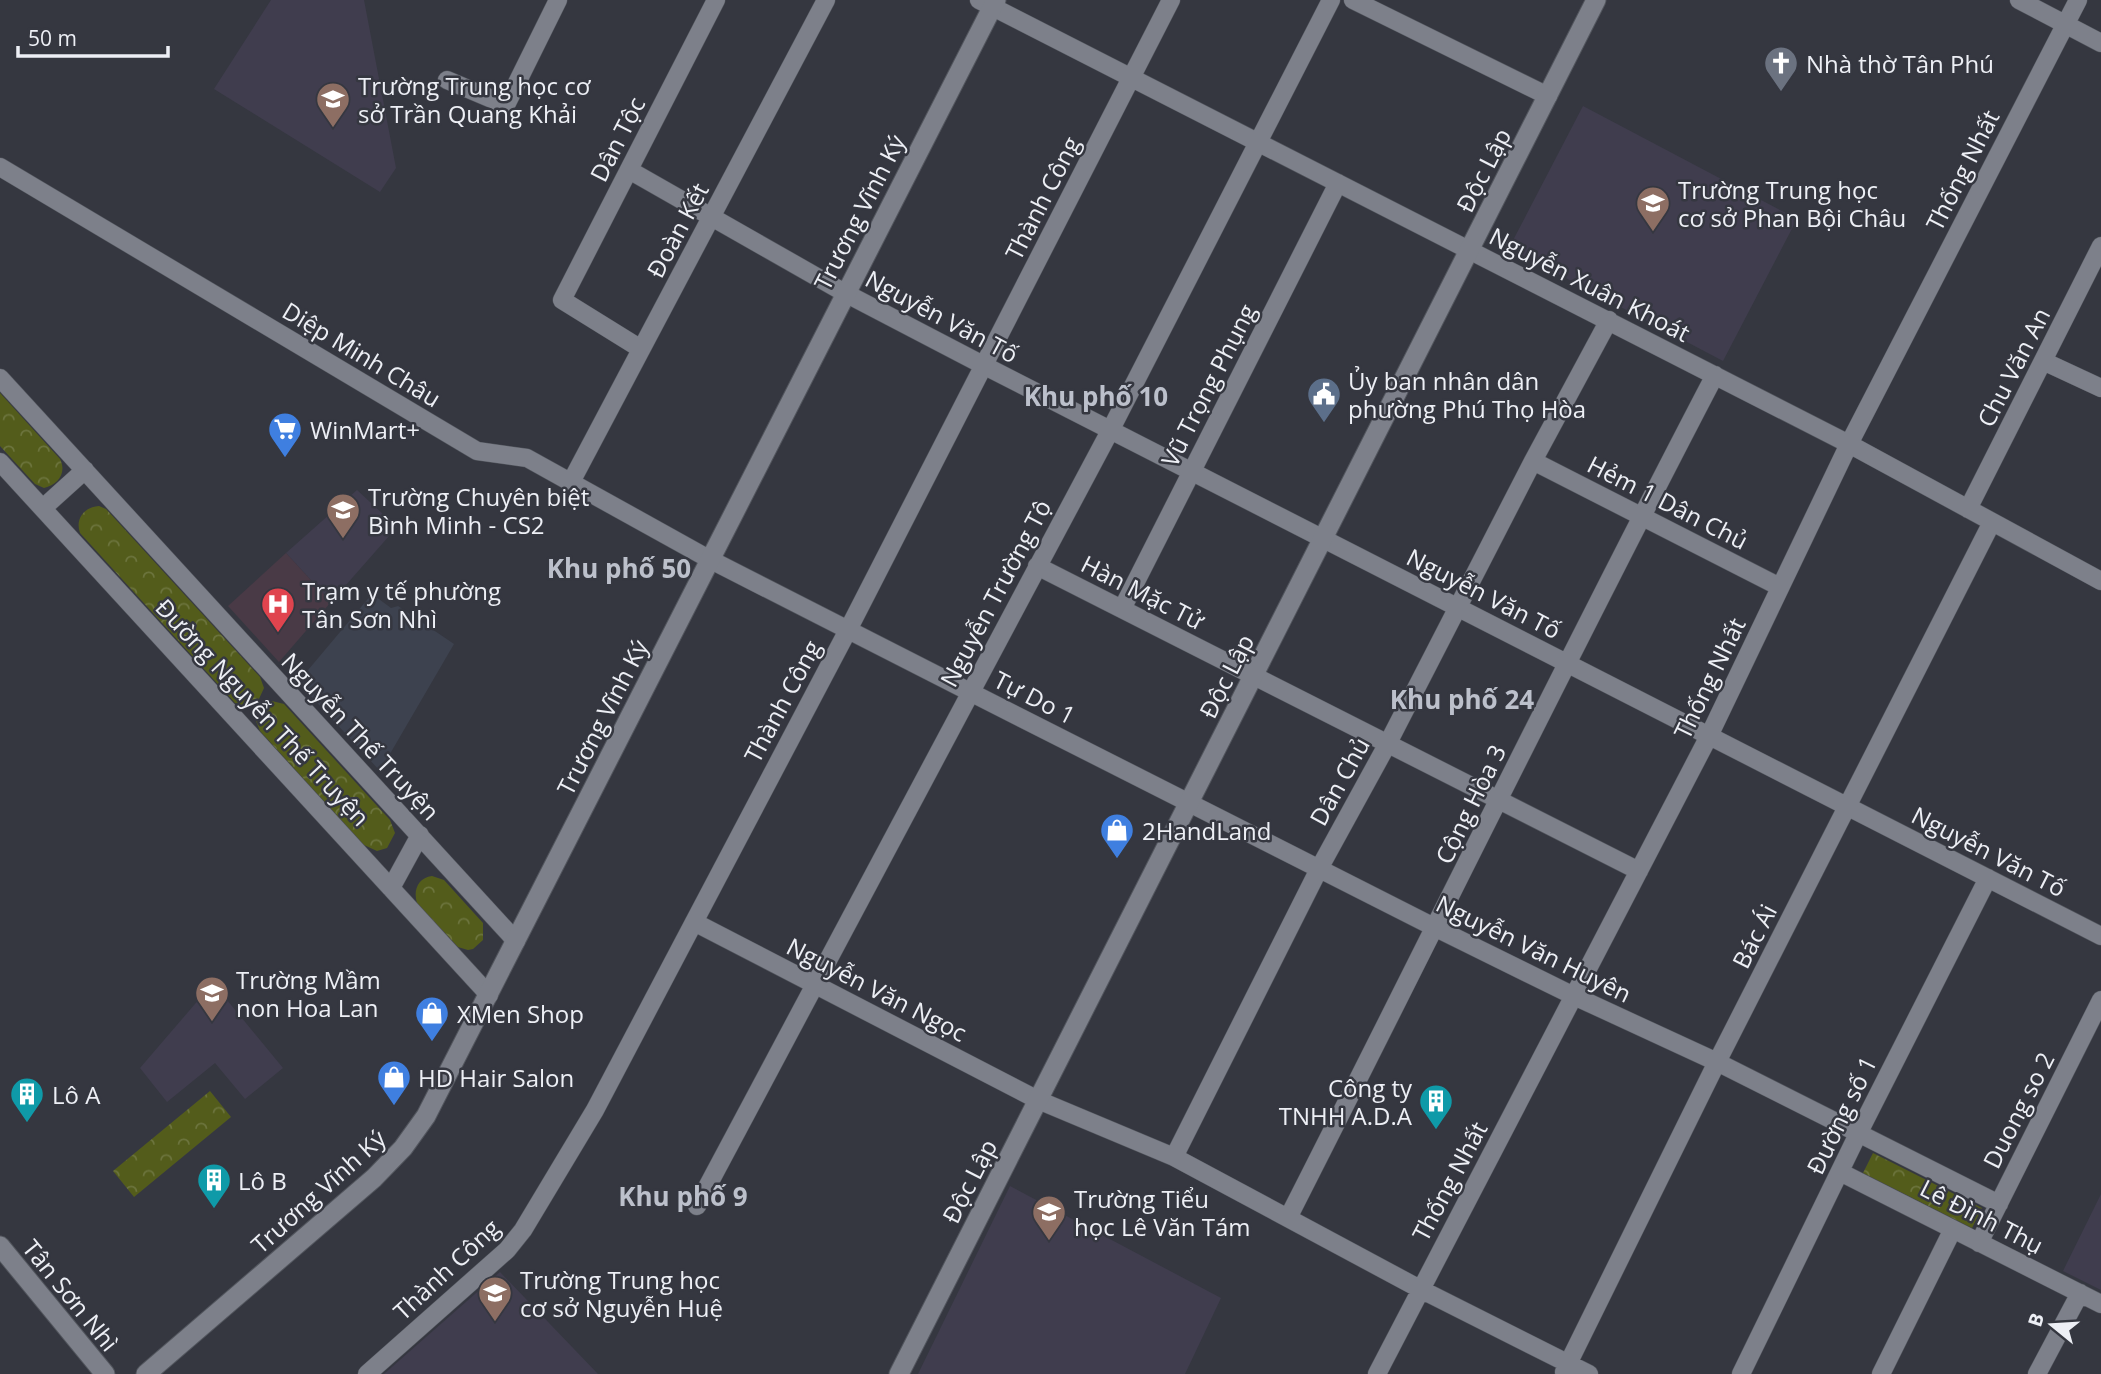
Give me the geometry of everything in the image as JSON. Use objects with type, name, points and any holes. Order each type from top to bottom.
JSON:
[{"type":"street","points":[[447,80],[506,105],[558,0]]},
{"type":"street","name":"Dân Tộc","points":[[641,348],[562,300],[716,0]]},
{"type":"street","name":"Đoàn Kết","points":[[571,482],[826,0]]},
{"type":"street","name":"Thành Công","points":[[367,1374],[499,1259],[523,1230],[594,1110],[848,630],[1171,0]]},
{"type":"street","name":"Nguyễn Trường Tộ","points":[[697,1206],[1110,431],[1331,0]]},
{"type":"street","points":[[1353,0],[1548,96]]},
{"type":"street","name":"Độc Lập","points":[[899,1374],[1597,0]]},
{"type":"street","points":[[2019,0],[2101,43]]},
{"type":"street","name":"Thống Nhất","points":[[1377,1374],[1709,736],[1849,444],[2078,0]]},
{"type":"street","name":"Nguyễn Xuân Khoát","points":[[989,2],[1132,78],[1849,444],[2101,581]]},
{"type":"street","name":"Trương Vĩnh Ký","points":[[146,1374],[374,1178],[404,1148],[426,1116],[845,293],[989,2]]},
{"type":"street","name":"Diệp Minh Châu","points":[[0,167],[477,451],[527,458],[709,559]]},
{"type":"street","name":"Nguyễn Văn Tố","points":[[629,170],[845,293],[983,365],[2101,936]]},
{"type":"street","name":"Vũ Trọng Phụng","points":[[1122,609],[1338,183]]},
{"type":"street","name":"Chu Văn An","points":[[1968,509],[2101,246]]},
{"type":"street","name":"Dân Chủ","points":[[1174,1157],[1320,867],[1388,743],[1609,320]]},
{"type":"street","points":[[2043,361],[2101,388]]},
{"type":"street","name":"Cộng Hòa 3","points":[[1288,1218],[1641,516],[1715,375]]},
{"type":"street","name":"Nguyễn Thế Truyện","points":[[0,378],[516,941]]},
{"type":"street","name":"Hẻm 1 Dân Chủ","points":[[1533,461],[1780,587]]},
{"type":"street","name":"Đường Nguyễn Thế Truyện","points":[[0,462],[489,995]]},
{"type":"street","points":[[43,508],[85,470]]},
{"type":"street","name":"Bác Ái","points":[[1566,1369],[1717,1062],[1992,522]]},
{"type":"street","name":"Tự Do 1","points":[[709,559],[1189,803]]},
{"type":"street","name":"Hàn Mặc Tử","points":[[1037,566],[1639,871]]},
{"type":"street","name":"Nguyễn Văn Huyên","points":[[1189,803],[1436,928],[1717,1062],[1999,1204]]},
{"type":"street","points":[[391,888],[420,835]]},
{"type":"street","name":"Đường số 1","points":[[1741,1374],[1858,1134],[1988,878]]},
{"type":"street","name":"Nguyễn Văn Ngọc","points":[[694,922],[1038,1100],[1174,1157],[1566,1369],[1589,1374]]},
{"type":"street","name":"Duong so 2","points":[[1979,1242],[2101,1000]]},
{"type":"street","name":"Lê Đình Thụ","points":[[1840,1172],[2101,1304]]},
{"type":"street","points":[[1881,1374],[1953,1229]]},
{"type":"street","name":"Tân Sơn Nhì","points":[[0,1246],[105,1374]]},
{"type":"street","points":[[2038,1374],[2080,1293]]},
{"type":"shaded area","name":"Trường Trung học cơ sở Trần Quang Khải","points":[[271,0],[364,0],[396,168],[380,192],[214,89]]},
{"type":"shaded area","name":"Trường Trung học cơ sở Phan Bội Châu","points":[[1583,106],[1797,219],[1723,361],[1509,248]]},
{"type":"shaded area","name":"Trường Chuyên biệt Bình Minh - CS2","points":[[357,490],[397,527],[331,602],[286,553]]},
{"type":"shaded area","name":"Trạm y tế phường Tân Sơn Nhì","points":[[286,553],[331,602],[279,662],[228,606]]},
{"type":"shaded area","points":[[372,594],[391,608],[398,606],[454,644],[380,771],[298,682]]},
{"type":"shaded area","name":"Trường Mầm non Hoa Lan","points":[[213,983],[283,1068],[245,1099],[215,1063],[167,1102],[140,1068]]},
{"type":"shaded area","name":"Trường Tiểu học Lê Văn Tám","points":[[1010,1186],[1221,1298],[1185,1374],[918,1374]]},
{"type":"shaded area","points":[[2101,1194],[2101,1290],[2063,1271]]},
{"type":"shaded area","name":"Trường Trung học cơ sở Nguyễn Huệ","points":[[500,1272],[598,1374],[384,1374]]},
{"type":"green space","points":[[0,393],[60,459],[62,474],[53,484],[44,488],[35,484],[0,446]]},
{"type":"green space","points":[[99,506],[106,509],[260,677],[264,688],[258,701],[246,707],[235,703],[80,533],[82,515],[85,511]]},
{"type":"green space","points":[[272,701],[284,704],[390,820],[395,833],[387,848],[377,851],[364,845],[260,731],[256,721],[258,710]]},
{"type":"green space","points":[[432,876],[444,880],[483,923],[483,940],[473,949],[458,947],[417,903],[418,885],[423,879]]},
{"type":"green space","points":[[210,1091],[231,1117],[134,1197],[113,1171]]},
{"type":"green space","points":[[1873,1153],[1982,1208],[1972,1228],[1863,1173]]},
{"type":"place","name":"Nhà thờ Tân Phú","points":[[1781,93]]},
{"type":"place","name":"Trường Trung học cơ sở Trần Quang Khải","points":[[333,129]]},
{"type":"place","name":"Trường Trung học cơ sở Phan Bội Châu","points":[[1653,233]]},
{"type":"place","name":"Ủy ban nhân dân phường Phú Thọ Hòa","points":[[1324,424]]},
{"type":"place","name":"WinMart+","points":[[285,459]]},
{"type":"place","name":"Trường Chuyên biệt Bình Minh - CS2","points":[[343,540]]},
{"type":"place","name":"Trạm y tế phường Tân Sơn Nhì","points":[[278,634]]},
{"type":"place","name":"2HandLand","points":[[1117,860]]},
{"type":"place","name":"Trường Mầm non Hoa Lan","points":[[212,1023]]},
{"type":"place","name":"XMen Shop","points":[[432,1043]]},
{"type":"place","name":"HD Hair Salon","points":[[394,1107]]},
{"type":"place","name":"Lô A","points":[[27,1124]]},
{"type":"place","name":"Công ty TNHH A.D.A","points":[[1436,1131]]},
{"type":"place","name":"Lô B","points":[[214,1210]]},
{"type":"place","name":"Trường Tiểu học Lê Văn Tám","points":[[1049,1242]]},
{"type":"place","name":"Trường Trung học cơ sở Nguyễn Huệ","points":[[495,1323]]},
{"type":"district","name":"Khu phố 10","points":[[1096,396]]},
{"type":"district","name":"Khu phố 50","points":[[619,568]]},
{"type":"district","name":"Khu phố 24","points":[[1462,699]]},
{"type":"district","name":"Khu phố 9","points":[[683,1196]]}]
